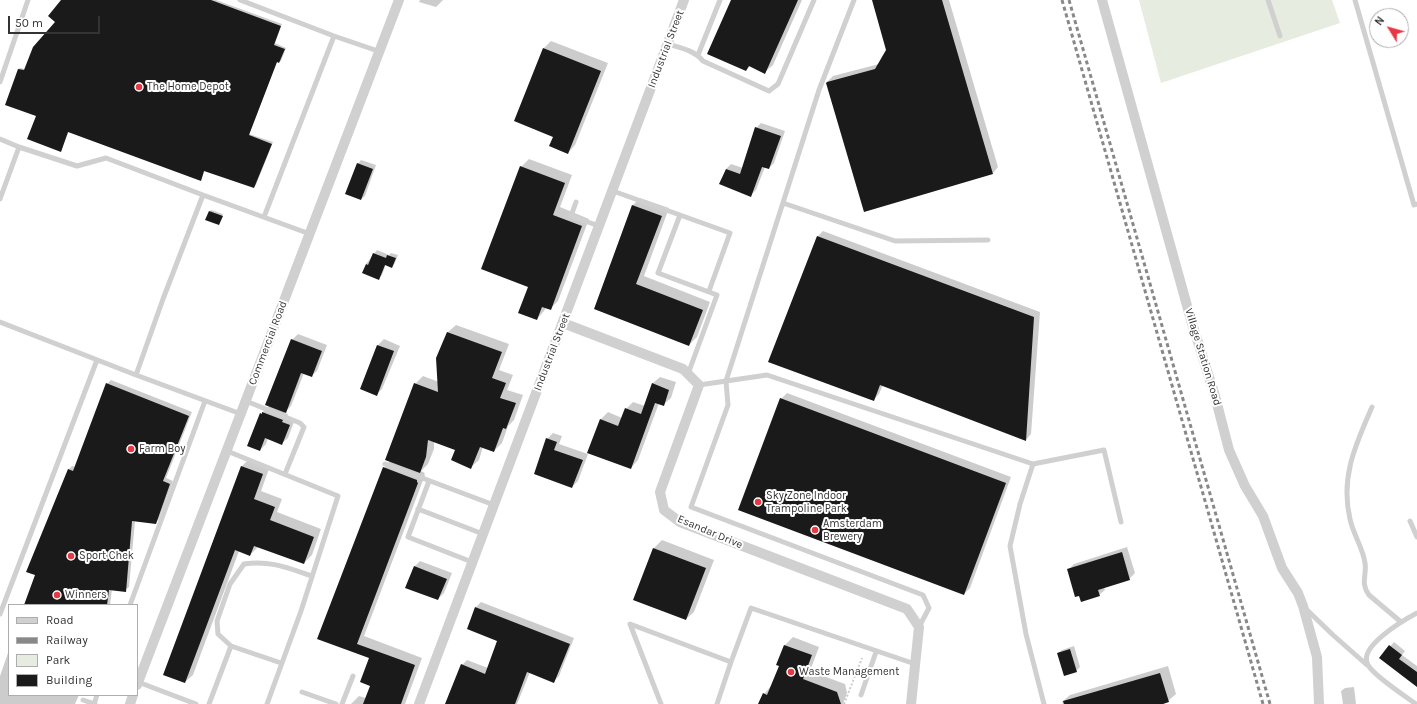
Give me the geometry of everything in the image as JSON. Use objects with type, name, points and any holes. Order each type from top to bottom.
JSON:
[{"type":"street","name":"Commercial Road","points":[[138,684],[310,234],[378,50],[399,0]]},
{"type":"street","name":"Industrial Street","points":[[418,704],[600,226],[684,0]]},
{"type":"street","name":"Village Station Road","points":[[1102,0],[1191,320],[1215,396],[1229,450],[1244,486],[1263,516],[1282,568],[1298,593],[1303,606],[1317,657],[1319,704]]},
{"type":"street","points":[[563,323],[683,369],[699,385]]},
{"type":"street","name":"Esandar Drive","points":[[699,385],[660,492],[664,510],[680,522],[907,609],[919,627]]},
{"type":"street","points":[[912,704],[919,627]]},
{"type":"lane","points":[[0,82],[28,0]]},
{"type":"lane","points":[[240,0],[334,36],[378,50]]},
{"type":"lane","points":[[698,54],[720,0]]},
{"type":"lane","points":[[668,44],[698,54],[703,61],[769,91],[778,84],[814,0]]},
{"type":"lane","points":[[854,0],[819,90],[726,381],[728,405],[691,507],[924,595],[929,608],[919,627]]},
{"type":"lane","points":[[1268,0],[1280,36]]},
{"type":"lane","points":[[1355,0],[1414,205],[1417,204]]},
{"type":"lane","points":[[264,217],[334,36]]},
{"type":"lane","points":[[0,139],[19,147],[77,166],[106,158],[310,234]]},
{"type":"lane","points":[[0,199],[19,147]]},
{"type":"lane","points":[[613,191],[730,233],[709,291]]},
{"type":"lane","points":[[136,375],[163,299],[203,195]]},
{"type":"lane","points":[[576,202],[571,216],[600,226]]},
{"type":"lane","points":[[783,203],[895,242],[988,240]]},
{"type":"lane","points":[[680,215],[658,273],[717,294],[688,374]]},
{"type":"lane","points":[[0,322],[241,414]]},
{"type":"lane","points":[[0,614],[97,360]]},
{"type":"lane","points":[[699,385],[767,375],[1033,464],[1104,450],[1121,522]]},
{"type":"lane","points":[[130,604],[205,401]]},
{"type":"lane","points":[[246,401],[304,426],[285,474]]},
{"type":"lane","points":[[1372,407],[1360,435],[1349,469],[1346,490],[1348,509],[1351,525],[1365,562],[1363,579],[1365,590],[1401,622]]},
{"type":"lane","points":[[227,451],[338,496],[301,611],[267,704]]},
{"type":"lane","points":[[385,464],[494,505]]},
{"type":"lane","points":[[1033,464],[1020,504],[1010,546],[1026,634],[1044,704]]},
{"type":"lane","points":[[428,481],[408,537],[472,562]]},
{"type":"lane","points":[[418,509],[483,534]]},
{"type":"lane","points":[[1410,522],[1417,536]]},
{"type":"lane","points":[[281,663],[231,646],[218,634],[217,621],[230,584],[244,564],[257,562],[274,564],[312,576]]},
{"type":"lane","points":[[1303,606],[1376,674],[1416,704]]},
{"type":"lane","points":[[716,704],[751,608],[876,652],[915,664]]},
{"type":"lane","points":[[1367,664],[1366,655],[1371,648],[1389,630],[1417,613]]},
{"type":"lane","points":[[661,704],[630,624],[731,662]]},
{"type":"lane","points":[[209,704],[231,646]]},
{"type":"lane","points":[[861,695],[876,652]]},
{"type":"lane","points":[[342,704],[353,676]]},
{"type":"lane","points":[[138,684],[183,702],[196,704]]},
{"type":"lane","points":[[302,692],[336,704]]},
{"type":"lane","points":[[83,700],[95,704]]},
{"type":"path","points":[[844,704],[862,658]]},
{"type":"green space","points":[[1139,0],[1332,0],[1340,23],[1161,83]]},
{"type":"building","name":"The Home Depot","points":[[61,0],[211,0],[281,26],[274,45],[285,49],[279,63],[277,62],[249,135],[272,144],[254,188],[204,171],[201,181],[68,132],[61,152],[27,139],[36,116],[5,105],[18,69],[24,70],[33,47],[55,22],[48,16]]},
{"type":"building","points":[[731,0],[798,0],[765,74],[749,66],[746,71],[707,54]]},
{"type":"building","points":[[872,0],[942,0],[993,174],[864,212],[826,83],[875,69],[886,50]]},
{"type":"building","points":[[543,48],[601,71],[568,154],[549,146],[553,137],[514,121]]},
{"type":"building","points":[[755,127],[781,136],[769,169],[762,167],[751,197],[719,184],[726,169],[740,174]]},
{"type":"building","points":[[357,163],[373,169],[361,200],[345,194]]},
{"type":"building","points":[[520,166],[565,183],[553,215],[582,226],[551,310],[542,307],[537,320],[518,313],[528,287],[481,269]]},
{"type":"building","points":[[632,205],[662,216],[636,284],[703,310],[689,346],[594,309]]},
{"type":"building","points":[[209,211],[223,216],[219,225],[205,220]]},
{"type":"building","points":[[817,236],[1034,317],[1026,441],[880,385],[874,401],[768,362]]},
{"type":"building","points":[[373,253],[386,258],[387,255],[396,258],[392,268],[385,265],[379,280],[362,273],[366,264],[368,265]]},
{"type":"building","points":[[447,332],[502,352],[492,378],[506,383],[500,398],[516,403],[506,429],[503,428],[494,452],[480,447],[471,469],[451,460],[455,450],[428,440],[426,457],[420,473],[385,460],[414,383],[438,392],[436,358]]},
{"type":"building","points":[[291,339],[322,351],[312,377],[301,373],[286,413],[265,405]]},
{"type":"building","points":[[377,345],[394,351],[377,396],[360,389]]},
{"type":"building","points":[[106,383],[189,416],[163,481],[170,484],[156,524],[132,521],[126,592],[109,590],[107,604],[24,604],[35,575],[26,572],[68,469],[73,471]]},
{"type":"building","points":[[652,383],[669,390],[664,406],[655,403],[631,469],[587,453],[600,419],[618,426],[625,408],[641,414]]},
{"type":"building","points":[[780,398],[1006,483],[964,595],[738,510]]},
{"type":"building","points":[[262,412],[283,420],[282,422],[290,425],[282,445],[265,438],[260,451],[247,446],[260,413],[262,414]]},
{"type":"building","points":[[546,438],[557,442],[554,450],[583,460],[572,488],[534,474]]},
{"type":"building","points":[[241,466],[263,474],[254,499],[275,507],[270,520],[314,537],[304,564],[254,546],[250,556],[235,550],[185,683],[163,675]]},
{"type":"building","points":[[383,467],[417,480],[418,483],[357,644],[415,665],[401,704],[363,704],[370,686],[360,682],[369,658],[317,639]]},
{"type":"building","points":[[653,548],[706,568],[686,620],[633,600]]},
{"type":"building","points":[[1122,552],[1130,580],[1098,590],[1100,596],[1081,602],[1079,596],[1075,597],[1067,569]]},
{"type":"building","points":[[414,566],[447,579],[438,600],[405,588]]},
{"type":"building","points":[[475,607],[570,644],[554,683],[527,672],[515,704],[445,704],[461,664],[485,674],[497,641],[467,629]]},
{"type":"building","name":"Waste Management","points":[[784,645],[812,655],[803,679],[837,692],[841,704],[758,704],[763,693],[767,695],[779,666],[776,665]]},
{"type":"building","points":[[1389,645],[1402,655],[1399,659],[1417,672],[1417,687],[1379,658]]},
{"type":"building","points":[[1070,649],[1077,672],[1064,676],[1057,653]]},
{"type":"building","points":[[1160,673],[1169,702],[1163,704],[1064,704],[1063,701]]},
{"type":"railway","points":[[1062,0],[1263,704]]},
{"type":"railway","points":[[1069,0],[1270,704]]},
{"type":"place","name":"The Home Depot","points":[[139,87]]},
{"type":"place","name":"Farm Boy","points":[[131,449]]},
{"type":"place","name":"Sky Zone Indoor Trampoline Park","points":[[758,502]]},
{"type":"place","name":"Amsterdam Brewery","points":[[815,530]]},
{"type":"place","name":"Sport Chek","points":[[71,556]]},
{"type":"place","name":"Winners","points":[[57,595]]},
{"type":"place","name":"Waste Management","points":[[791,672]]}]
